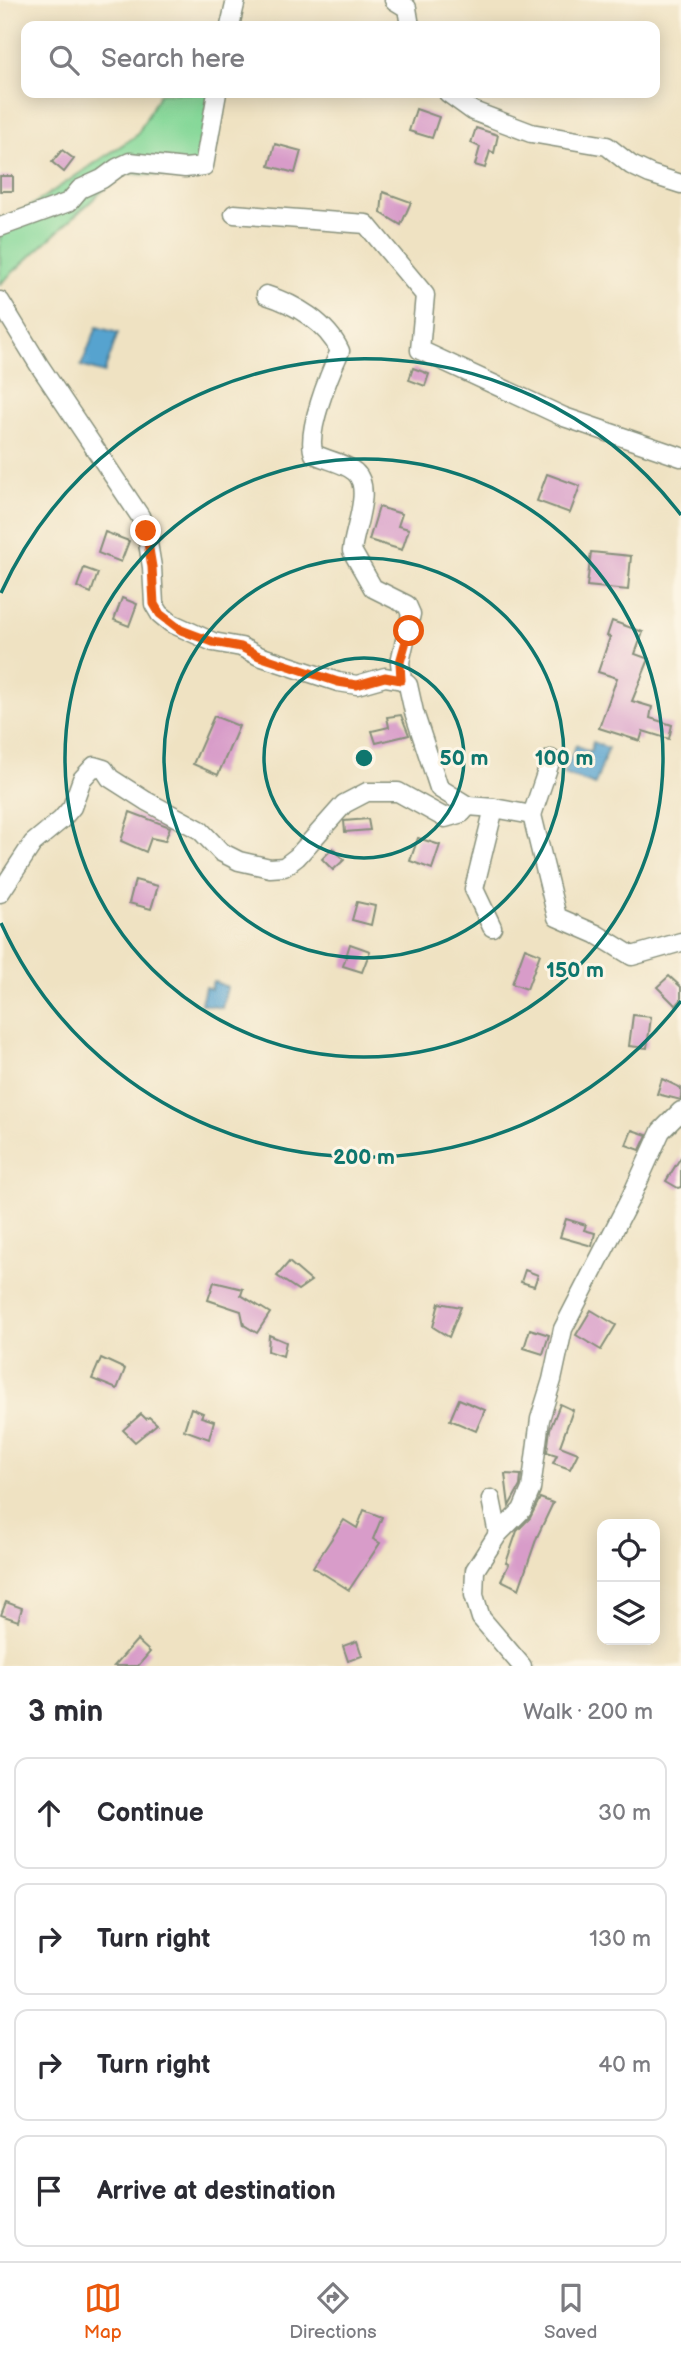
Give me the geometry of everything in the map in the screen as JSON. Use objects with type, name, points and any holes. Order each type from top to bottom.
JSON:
[{"type":"street","points":[[231,21],[236,0]]},
{"type":"street","points":[[394,0],[407,8],[409,21]]},
{"type":"street","points":[[0,227],[69,202],[80,189],[130,162],[185,168],[204,166],[216,98]]},
{"type":"street","points":[[455,98],[473,111],[531,133],[607,146],[640,169],[681,184]]},
{"type":"street","points":[[234,214],[366,224],[425,295],[420,351],[564,417],[681,457]]},
{"type":"street","points":[[266,295],[284,301],[317,322],[335,340],[340,351],[315,417],[311,437],[312,449],[314,454],[354,471],[363,483],[364,493],[352,551],[373,588],[407,605],[411,614],[400,662],[401,680]]},
{"type":"street","points":[[0,301],[39,366],[140,516],[146,531],[152,567],[154,604],[160,614],[181,630],[213,642],[241,647],[259,656],[338,682],[357,685],[385,677],[401,680],[408,685],[439,788],[468,806],[533,814]]},
{"type":"street","points":[[551,759],[533,814],[557,917],[596,934],[632,956],[681,942]]},
{"type":"street","points":[[0,893],[33,843],[72,807],[82,779],[94,766],[104,769],[110,778],[146,801],[200,830],[221,852],[239,861],[270,868],[284,867],[297,858],[344,804],[367,792],[398,792],[445,818],[461,813],[468,806]]},
{"type":"street","points":[[492,927],[474,889],[494,808]]},
{"type":"street","points":[[522,1666],[481,1618],[474,1595],[475,1570],[498,1534],[522,1510],[531,1489],[540,1419],[563,1329],[631,1197],[661,1131],[681,1111]]},
{"type":"street","points":[[491,1499],[498,1534]]},
{"type":"green space","points":[[157,98],[219,98],[196,179],[122,173],[0,284],[0,221],[8,221],[137,135]]},
{"type":"water","points":[[97,327],[118,333],[104,373],[81,366]]},
{"type":"water","points":[[593,742],[608,748],[595,785],[564,774],[576,745],[590,752]]},
{"type":"water","points":[[213,981],[227,987],[222,1008],[201,1004],[205,987],[211,989]]},
{"type":"building","points":[[416,109],[439,117],[432,138],[409,131]]},
{"type":"building","points":[[476,128],[498,135],[494,153],[490,151],[485,168],[475,165],[480,147],[471,143]]},
{"type":"building","points":[[275,144],[301,151],[295,173],[269,166]]},
{"type":"building","points":[[62,150],[74,159],[64,172],[52,162]]},
{"type":"building","points":[[0,176],[13,176],[13,191],[0,191]]},
{"type":"building","points":[[383,192],[411,202],[401,225],[381,213]]},
{"type":"building","points":[[413,368],[429,374],[425,386],[409,380]]},
{"type":"building","points":[[547,474],[580,486],[570,513],[537,501]]},
{"type":"building","points":[[379,507],[402,514],[398,526],[409,529],[402,550],[369,540]]},
{"type":"building","points":[[105,532],[129,541],[121,562],[98,553]]},
{"type":"building","points":[[591,552],[631,556],[628,590],[587,586]]},
{"type":"building","points":[[84,568],[98,573],[91,593],[77,587]]},
{"type":"building","points":[[122,598],[137,604],[129,626],[114,620]]},
{"type":"building","points":[[612,621],[643,632],[635,654],[649,659],[632,701],[652,707],[650,718],[672,725],[669,739],[643,731],[640,741],[599,728],[617,678],[598,672],[610,637],[607,636]]},
{"type":"building","points":[[401,715],[409,735],[376,743],[372,731],[389,727],[387,717]]},
{"type":"building","points":[[214,716],[239,726],[218,775],[193,764]]},
{"type":"building","points":[[130,812],[170,827],[165,841],[151,838],[146,852],[121,841]]},
{"type":"building","points":[[368,819],[370,830],[345,832],[344,821]]},
{"type":"building","points":[[418,838],[440,845],[432,869],[410,861]]},
{"type":"building","points":[[333,848],[344,860],[333,870],[322,859]]},
{"type":"building","points":[[135,880],[158,886],[151,909],[129,903]]},
{"type":"building","points":[[357,902],[375,906],[371,925],[352,920]]},
{"type":"building","points":[[350,944],[370,951],[362,972],[343,966]]},
{"type":"building","points":[[525,948],[540,954],[527,989],[512,984]]},
{"type":"building","points":[[669,976],[681,987],[681,1000],[676,1006],[657,987]]},
{"type":"building","points":[[633,1015],[651,1017],[647,1048],[629,1046]]},
{"type":"building","points":[[662,1079],[681,1088],[681,1100],[657,1094]]},
{"type":"building","points":[[632,1130],[647,1135],[640,1150],[626,1145]]},
{"type":"building","points":[[681,1157],[681,1187],[678,1188],[666,1181]]},
{"type":"building","points":[[566,1219],[586,1225],[584,1230],[595,1233],[592,1246],[560,1237]]},
{"type":"building","points":[[289,1262],[311,1281],[298,1290],[277,1276]]},
{"type":"building","points":[[525,1270],[538,1275],[534,1286],[521,1282]]},
{"type":"building","points":[[214,1282],[243,1289],[241,1295],[270,1313],[257,1333],[244,1325],[241,1311],[208,1300]]},
{"type":"building","points":[[439,1303],[461,1307],[449,1337],[433,1327]]},
{"type":"building","points":[[591,1310],[616,1325],[601,1350],[576,1335]]},
{"type":"building","points":[[530,1329],[549,1335],[543,1354],[524,1348]]},
{"type":"building","points":[[269,1335],[286,1342],[283,1356],[268,1351]]},
{"type":"building","points":[[101,1358],[125,1369],[117,1389],[92,1379]]},
{"type":"building","points":[[459,1399],[485,1410],[476,1431],[450,1420]]},
{"type":"building","points":[[560,1404],[573,1410],[560,1446],[578,1453],[570,1469],[553,1463],[557,1455],[547,1452],[550,1429]]},
{"type":"building","points":[[191,1408],[203,1413],[201,1417],[214,1421],[209,1439],[184,1430]]},
{"type":"building","points":[[141,1414],[157,1424],[135,1442],[123,1430]]},
{"type":"building","points":[[505,1474],[521,1475],[520,1486],[509,1506]]},
{"type":"building","points":[[540,1498],[553,1503],[537,1537],[519,1589],[501,1580],[509,1564],[506,1563],[517,1531],[530,1518]]},
{"type":"building","points":[[364,1510],[382,1517],[373,1539],[380,1543],[349,1590],[313,1567],[344,1520],[357,1528]]},
{"type":"building","points":[[6,1602],[22,1608],[18,1621],[1,1615]]},
{"type":"building","points":[[137,1640],[150,1652],[138,1666],[114,1666]]},
{"type":"building","points":[[357,1641],[362,1656],[348,1661],[343,1646]]},
{"type":"route","points":[[146,531],[154,604],[160,614],[181,630],[213,642],[241,647],[259,656],[338,682],[357,685],[385,677],[401,680],[400,662],[409,631]]}]
